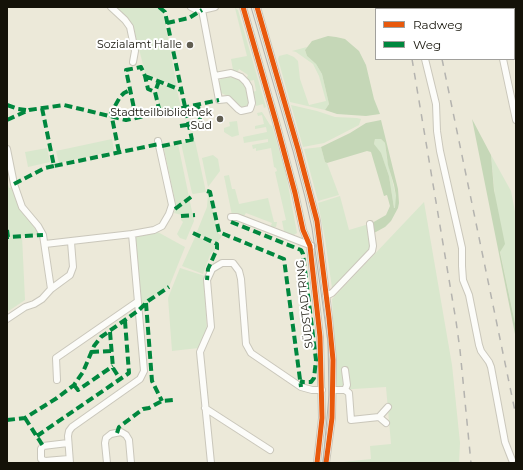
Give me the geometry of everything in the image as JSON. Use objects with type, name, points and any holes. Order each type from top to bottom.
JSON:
[{"type":"street","points":[[111,7],[130,27],[134,51],[133,62]]},
{"type":"street","points":[[191,7],[195,10],[215,7]]},
{"type":"street","name":"SÜDSTADTRING","points":[[243,7],[296,193],[303,230],[310,246],[320,337],[322,390],[322,418],[317,463]]},
{"type":"street","name":"SÜDSTADTRING","points":[[257,7],[317,221],[332,342],[334,390],[326,463]]},
{"type":"street","points":[[202,10],[219,100],[228,99],[241,111],[250,109],[252,103],[249,87],[241,77],[231,73],[215,76]]},
{"type":"street","points":[[425,60],[436,104],[437,131],[440,151],[462,248],[463,280],[469,295],[479,345],[491,367],[505,442],[512,460]]},
{"type":"street","points":[[503,60],[516,120]]},
{"type":"street","points":[[45,244],[132,234],[154,230],[162,226],[172,205],[158,141]]},
{"type":"street","points":[[7,149],[15,186],[22,207],[38,226],[45,244],[51,289]]},
{"type":"street","points":[[231,217],[237,217],[310,246],[320,246]]},
{"type":"street","points":[[326,296],[332,293],[372,251],[370,224]]},
{"type":"street","points":[[68,443],[43,446],[41,449],[42,458],[44,461],[69,461],[69,431],[72,427],[140,379],[144,371],[132,234]]},
{"type":"street","points":[[7,319],[25,307],[42,299],[51,289],[70,275],[74,268],[72,242]]},
{"type":"street","points":[[210,463],[200,352],[211,327],[207,280],[212,269],[222,262],[233,263],[239,271],[241,279],[246,344],[251,353],[301,386],[312,390],[322,390]]},
{"type":"street","points":[[57,380],[56,358],[137,302]]},
{"type":"street","points":[[345,370],[347,385],[345,390]]},
{"type":"street","points":[[334,390],[345,390],[350,395],[352,420],[379,417],[388,407]]},
{"type":"street","points":[[205,408],[270,450]]},
{"type":"street","points":[[379,417],[386,423]]},
{"type":"street","points":[[107,463],[104,443],[106,438],[111,434],[121,432],[126,435],[129,440],[131,463]]},
{"type":"green space","points":[[114,7],[156,7],[163,12],[177,87],[145,73],[139,49],[137,49],[134,33]]},
{"type":"green space","points":[[235,8],[238,10],[266,107],[264,108],[263,104],[256,106],[252,92],[256,91],[254,80],[249,81],[246,79],[248,75],[239,69],[237,73],[233,70],[231,59],[247,56]]},
{"type":"green space","points":[[328,36],[345,39],[359,51],[366,65],[374,99],[380,114],[366,116],[337,114],[325,110],[329,104],[322,74],[316,64],[307,56],[305,50],[312,41]]},
{"type":"green space","points":[[307,47],[305,50],[307,56],[316,64],[322,74],[329,104],[325,110],[290,102],[278,59],[279,56],[287,54],[294,57],[298,61],[300,79],[309,105],[326,101],[319,76],[313,64],[296,52],[292,51]]},
{"type":"green space","points":[[229,77],[243,82],[246,88],[249,103],[245,108],[240,109],[235,105],[232,98],[219,92],[218,82],[221,79]]},
{"type":"green space","points":[[160,83],[177,90],[181,107],[160,110],[157,93]]},
{"type":"green space","points":[[291,105],[335,117],[361,119],[359,125],[324,143],[303,147]]},
{"type":"green space","points":[[262,112],[272,126],[286,174],[297,233],[292,236],[286,234],[284,231],[282,221],[286,220],[271,148],[256,151],[256,148],[253,149],[252,145],[268,142],[268,139],[244,143],[243,137],[267,132],[266,127],[255,129],[255,126],[264,124],[262,115],[258,116],[257,113]]},
{"type":"green space","points":[[472,119],[491,155],[494,190],[505,244],[500,252],[516,328],[516,339]]},
{"type":"green space","points":[[381,120],[398,189],[398,208],[391,221],[385,227],[374,233],[374,225],[372,223],[386,215],[390,206],[387,195],[384,196],[371,152],[367,151],[327,163],[325,162],[321,147],[350,133],[366,123]],"holes":[[[375,139],[381,139],[385,143],[388,165],[394,185],[396,196],[395,208],[389,176],[381,153],[374,144]]]},
{"type":"green space","points":[[237,121],[239,135],[232,137],[224,132],[224,128],[230,126],[229,122]]},
{"type":"green space","points":[[112,139],[114,151],[59,163],[56,151]]},
{"type":"green space","points":[[375,139],[381,139],[385,143],[387,159],[396,196],[396,208],[394,208],[389,176],[384,162],[374,144]]},
{"type":"green space","points":[[195,141],[206,192],[193,194],[181,143]]},
{"type":"green space","points":[[178,144],[194,221],[186,240],[180,238],[177,234],[183,222],[181,220],[182,215],[174,213],[176,206],[164,149],[167,146]]},
{"type":"green space","points":[[321,147],[325,162],[327,163],[339,195],[318,201],[304,149]]},
{"type":"green space","points":[[47,148],[50,162],[28,167],[25,152]]},
{"type":"green space","points":[[213,155],[218,159],[220,171],[208,187],[202,158]]},
{"type":"green space","points":[[491,155],[511,191],[516,217],[516,328],[500,251]]},
{"type":"green space","points":[[229,175],[232,189],[235,189],[239,204],[268,198],[274,222],[277,222],[276,227],[270,227],[272,223],[246,213],[244,216],[237,214],[232,215],[224,176]]},
{"type":"green space","points":[[7,179],[9,188],[12,187],[19,208],[39,235],[22,236],[25,300],[7,312]]},
{"type":"green space","points":[[209,193],[218,233],[222,236],[217,243],[196,234],[207,207]]},
{"type":"green space","points":[[340,196],[349,230],[369,224],[370,250],[332,288],[318,203]]},
{"type":"green space","points":[[424,202],[452,365],[460,443],[459,463],[334,463],[371,459],[370,446],[391,444],[386,387],[337,390],[332,299]]},
{"type":"green space","points":[[154,230],[185,247],[169,287],[148,301],[139,310],[132,234]]},
{"type":"green space","points":[[196,235],[215,244],[216,246],[215,251],[210,255],[203,274],[182,266]]},
{"type":"green space","points":[[180,268],[205,276],[207,330],[199,348],[172,351],[168,298]]},
{"type":"tram line","points":[[251,7],[293,151],[312,228],[328,342],[329,395],[323,463]]},
{"type":"railway","points":[[412,60],[456,321],[471,463]]},
{"type":"railway","points":[[442,60],[516,416]]},
{"type":"marked path","points":[[159,7],[165,12],[192,140]]},
{"type":"marked path","points":[[167,23],[189,18],[202,10]]},
{"type":"marked path","points":[[136,118],[126,70],[141,67],[148,89],[155,92]]},
{"type":"marked path","points":[[145,76],[181,90]]},
{"type":"marked path","points":[[159,81],[155,92],[160,113]]},
{"type":"marked path","points":[[119,152],[111,113],[120,97],[130,90]]},
{"type":"marked path","points":[[7,120],[29,110],[64,105],[126,120],[219,100]]},
{"type":"marked path","points":[[7,105],[26,110]]},
{"type":"marked path","points":[[198,105],[200,119]]},
{"type":"marked path","points":[[42,108],[54,166],[159,144]]},
{"type":"marked path","points":[[180,126],[193,124]]},
{"type":"marked path","points":[[162,146],[195,139]]},
{"type":"marked path","points":[[14,184],[45,168],[54,166]]},
{"type":"marked path","points":[[207,191],[210,192],[219,232],[284,259],[301,387]]},
{"type":"marked path","points":[[175,209],[191,197]]},
{"type":"marked path","points":[[181,216],[195,215]]},
{"type":"marked path","points":[[231,222],[301,250],[303,254],[316,360],[314,378],[311,382],[300,381]]},
{"type":"marked path","points":[[7,230],[8,237],[43,235]]},
{"type":"marked path","points":[[193,233],[217,244],[217,249],[208,269],[207,280]]},
{"type":"marked path","points":[[7,420],[25,418],[57,398],[74,385],[83,372],[94,346],[101,337],[169,287]]},
{"type":"marked path","points":[[146,303],[152,381],[162,401]]},
{"type":"marked path","points":[[37,436],[129,373],[125,321]]},
{"type":"marked path","points":[[110,332],[113,368],[120,379]]},
{"type":"marked path","points":[[91,352],[112,351]]},
{"type":"marked path","points":[[74,385],[78,390],[113,366]]},
{"type":"marked path","points":[[117,433],[119,427],[143,409],[149,408],[162,401],[173,400]]},
{"type":"marked path","points":[[25,418],[43,446]]},
{"type":"cycle path","points":[[243,7],[276,122],[295,193],[303,230],[310,246],[320,337],[322,418],[317,463]]},
{"type":"cycle path","points":[[257,7],[317,221],[333,360],[332,418],[326,463]]},
{"type":"place","name":"Sozialamt Halle","points":[[190,45]]},
{"type":"place","name":"Stadtteilbibliothek Süd","points":[[220,119]]}]
